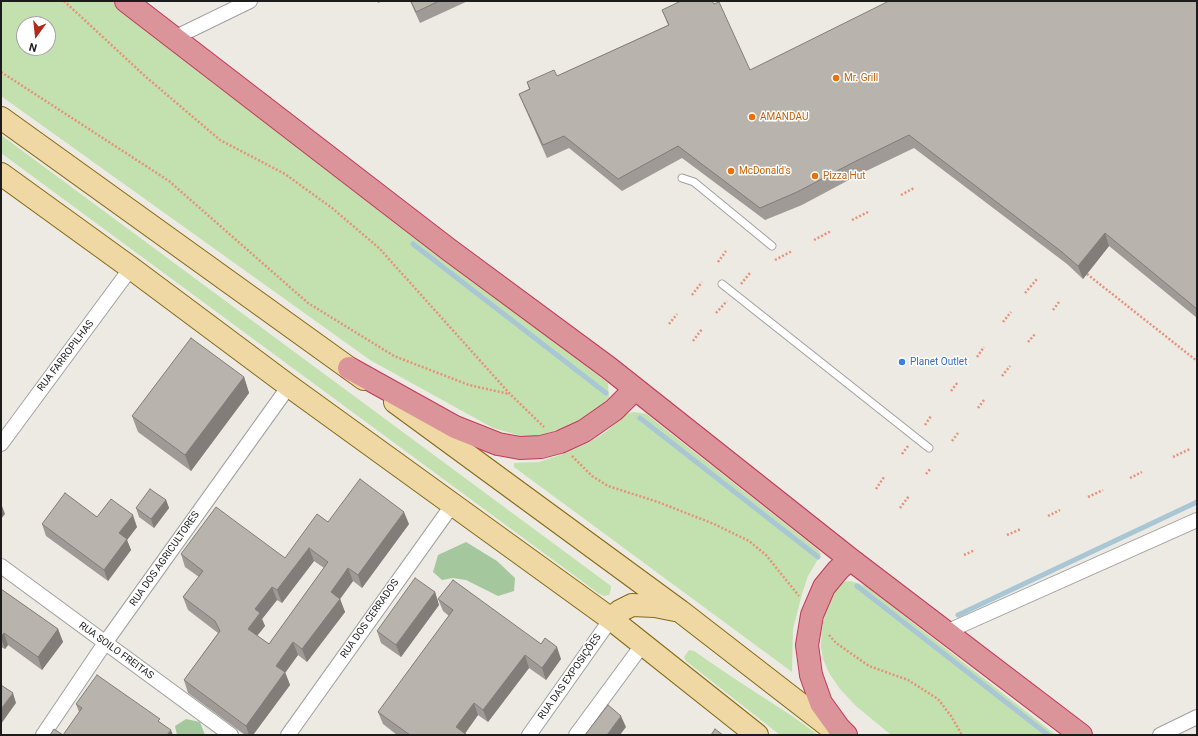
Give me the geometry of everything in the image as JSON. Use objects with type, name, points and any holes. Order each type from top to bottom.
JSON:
[{"type":"highway","points":[[126,1],[448,249],[635,389],[850,559],[1081,735]]},
{"type":"highway","points":[[349,368],[455,427],[498,444],[520,448],[541,447],[560,442],[584,431],[614,410],[635,389]]},
{"type":"highway","points":[[846,735],[839,728],[822,703],[811,675],[807,645],[812,615],[824,587],[838,570],[850,559]]},
{"type":"main road","points":[[1,118],[349,368],[680,611],[840,735]]},
{"type":"main road","points":[[1,174],[131,268],[289,386],[611,619],[757,735]]},
{"type":"main road","points":[[611,619],[620,611],[632,605],[655,606],[680,611]]},
{"type":"street","points":[[174,38],[250,1]]},
{"type":"street","name":"RUA FARROPILHAS","points":[[1,444],[131,268]]},
{"type":"street","name":"RUA DOS AGRICULTORES","points":[[43,735],[105,643],[289,386]]},
{"type":"street","name":"RUA DOS CERRADOS","points":[[288,735],[453,504]]},
{"type":"street","points":[[946,632],[1197,520]]},
{"type":"street","name":"RUA SOILO FREITAS","points":[[1,566],[231,735]]},
{"type":"street","name":"RUA DAS EXPOSIÇÕES","points":[[529,735],[611,619]]},
{"type":"street","points":[[576,735],[643,644]]},
{"type":"street","points":[[1160,735],[1197,717]]},
{"type":"lane","points":[[682,178],[694,182],[772,246]]},
{"type":"lane","points":[[722,284],[929,448]]},
{"type":"path","points":[[64,1],[146,76],[220,140],[285,174],[332,208],[379,248],[510,394],[560,442]]},
{"type":"path","points":[[1,72],[169,181],[308,303],[394,356],[470,385],[510,394]]},
{"type":"path","points":[[901,194],[914,188]]},
{"type":"path","points":[[852,220],[868,212]]},
{"type":"path","points":[[814,240],[831,231]]},
{"type":"path","points":[[718,262],[726,251]]},
{"type":"path","points":[[775,260],[792,251]]},
{"type":"path","points":[[741,284],[750,273]]},
{"type":"path","points":[[1086,274],[1197,361]]},
{"type":"path","points":[[1025,293],[1036,279]]},
{"type":"path","points":[[692,295],[702,282]]},
{"type":"path","points":[[716,313],[727,300]]},
{"type":"path","points":[[1053,310],[1059,302]]},
{"type":"path","points":[[1003,322],[1011,312]]},
{"type":"path","points":[[669,324],[677,314]]},
{"type":"path","points":[[693,341],[702,329]]},
{"type":"path","points":[[1028,342],[1036,333]]},
{"type":"path","points":[[977,357],[984,347]]},
{"type":"path","points":[[1002,376],[1010,366]]},
{"type":"path","points":[[951,391],[958,382]]},
{"type":"path","points":[[978,408],[984,400]]},
{"type":"path","points":[[924,425],[931,416]]},
{"type":"path","points":[[952,441],[958,433]]},
{"type":"path","points":[[902,454],[909,446]]},
{"type":"path","points":[[1173,457],[1190,449]]},
{"type":"path","points":[[577,462],[592,476],[608,486],[658,502],[714,524],[749,541],[766,555],[798,595]]},
{"type":"path","points":[[926,474],[931,468]]},
{"type":"path","points":[[1130,478],[1142,472]]},
{"type":"path","points":[[876,489],[884,478]]},
{"type":"path","points":[[1088,497],[1103,490]]},
{"type":"path","points":[[900,508],[909,496]]},
{"type":"path","points":[[1048,516],[1060,510]]},
{"type":"path","points":[[1007,535],[1021,529]]},
{"type":"path","points":[[964,555],[975,550]]},
{"type":"path","points":[[836,643],[869,666],[908,680],[938,699],[951,716],[962,735]]},
{"type":"green space","points":[[1,1],[112,1],[608,383],[609,397],[601,407],[571,425],[536,437],[525,437],[493,428],[370,360],[1,96]]},
{"type":"green space","points":[[1,135],[611,586],[609,595],[604,596],[598,593],[1,153]]},
{"type":"green space","points":[[634,412],[647,414],[817,549],[821,554],[808,576],[793,629],[792,672],[514,467],[514,463],[539,462],[563,454],[588,443],[606,432],[626,414]]},
{"type":"green space","points":[[466,542],[497,561],[515,578],[514,591],[498,596],[466,580],[453,578],[442,580],[433,572],[438,555]]},
{"type":"green space","points":[[851,581],[866,586],[1056,735],[891,735],[856,706],[840,689],[829,673],[823,659],[821,646],[822,629],[826,608],[830,597],[841,582]]},
{"type":"green space","points":[[689,650],[694,651],[818,735],[780,735],[686,661],[684,657]]},
{"type":"green space","points":[[186,719],[200,722],[205,735],[177,735],[175,726]]},
{"type":"building","points":[[411,1],[439,1],[416,12]]},
{"type":"building","points":[[681,1],[712,1],[714,4],[719,2],[750,70],[889,1],[1196,1],[1197,309],[1105,233],[1078,266],[1062,252],[909,135],[797,192],[760,208],[678,146],[618,179],[564,136],[543,145],[519,94],[530,89],[527,82],[554,70],[557,76],[669,25],[662,10]]},
{"type":"building","points":[[191,338],[244,377],[185,455],[132,416]]},
{"type":"building","points":[[360,479],[404,512],[358,575],[348,568],[331,592],[340,599],[302,649],[293,642],[276,666],[285,672],[246,726],[184,680],[220,631],[215,621],[183,597],[203,571],[181,554],[216,507],[285,558],[317,514],[328,522]],"holes":[[[309,548],[328,562],[269,644],[248,629],[260,613],[255,609],[272,587],[277,590]]]},
{"type":"building","points":[[150,489],[166,500],[151,519],[136,508]]},
{"type":"building","points":[[65,493],[97,517],[111,499],[133,515],[119,533],[127,539],[104,570],[42,524]]},
{"type":"building","points":[[415,578],[435,592],[396,645],[377,631]]},
{"type":"building","points":[[453,580],[541,644],[545,638],[557,647],[542,668],[525,655],[483,710],[474,703],[456,727],[467,735],[410,735],[378,712],[453,610],[438,599]]},
{"type":"building","points":[[1,589],[58,629],[38,657],[4,633],[1,637]]},
{"type":"building","points":[[97,675],[160,719],[158,721],[171,730],[167,735],[63,735],[82,708],[76,704]]},
{"type":"building","points":[[1,685],[13,693],[1,709]]},
{"type":"building","points":[[608,705],[621,716],[607,735],[585,735]]},
{"type":"building","points":[[54,729],[63,735],[50,735]]},
{"type":"building","points":[[715,729],[723,735],[711,735]]},
{"type":"waterway","points":[[413,244],[606,393]]},
{"type":"waterway","points":[[640,418],[818,557]]},
{"type":"waterway","points":[[958,615],[1197,502]]},
{"type":"waterway","points":[[857,586],[1048,735]]},
{"type":"place","name":"Mr. Grill","points":[[836,78]]},
{"type":"place","name":"AMANDAU","points":[[752,117]]},
{"type":"place","name":"McDonald's","points":[[731,171]]},
{"type":"place","name":"Pizza Hut","points":[[815,176]]},
{"type":"place","name":"Planet Outlet","points":[[902,362]]}]
